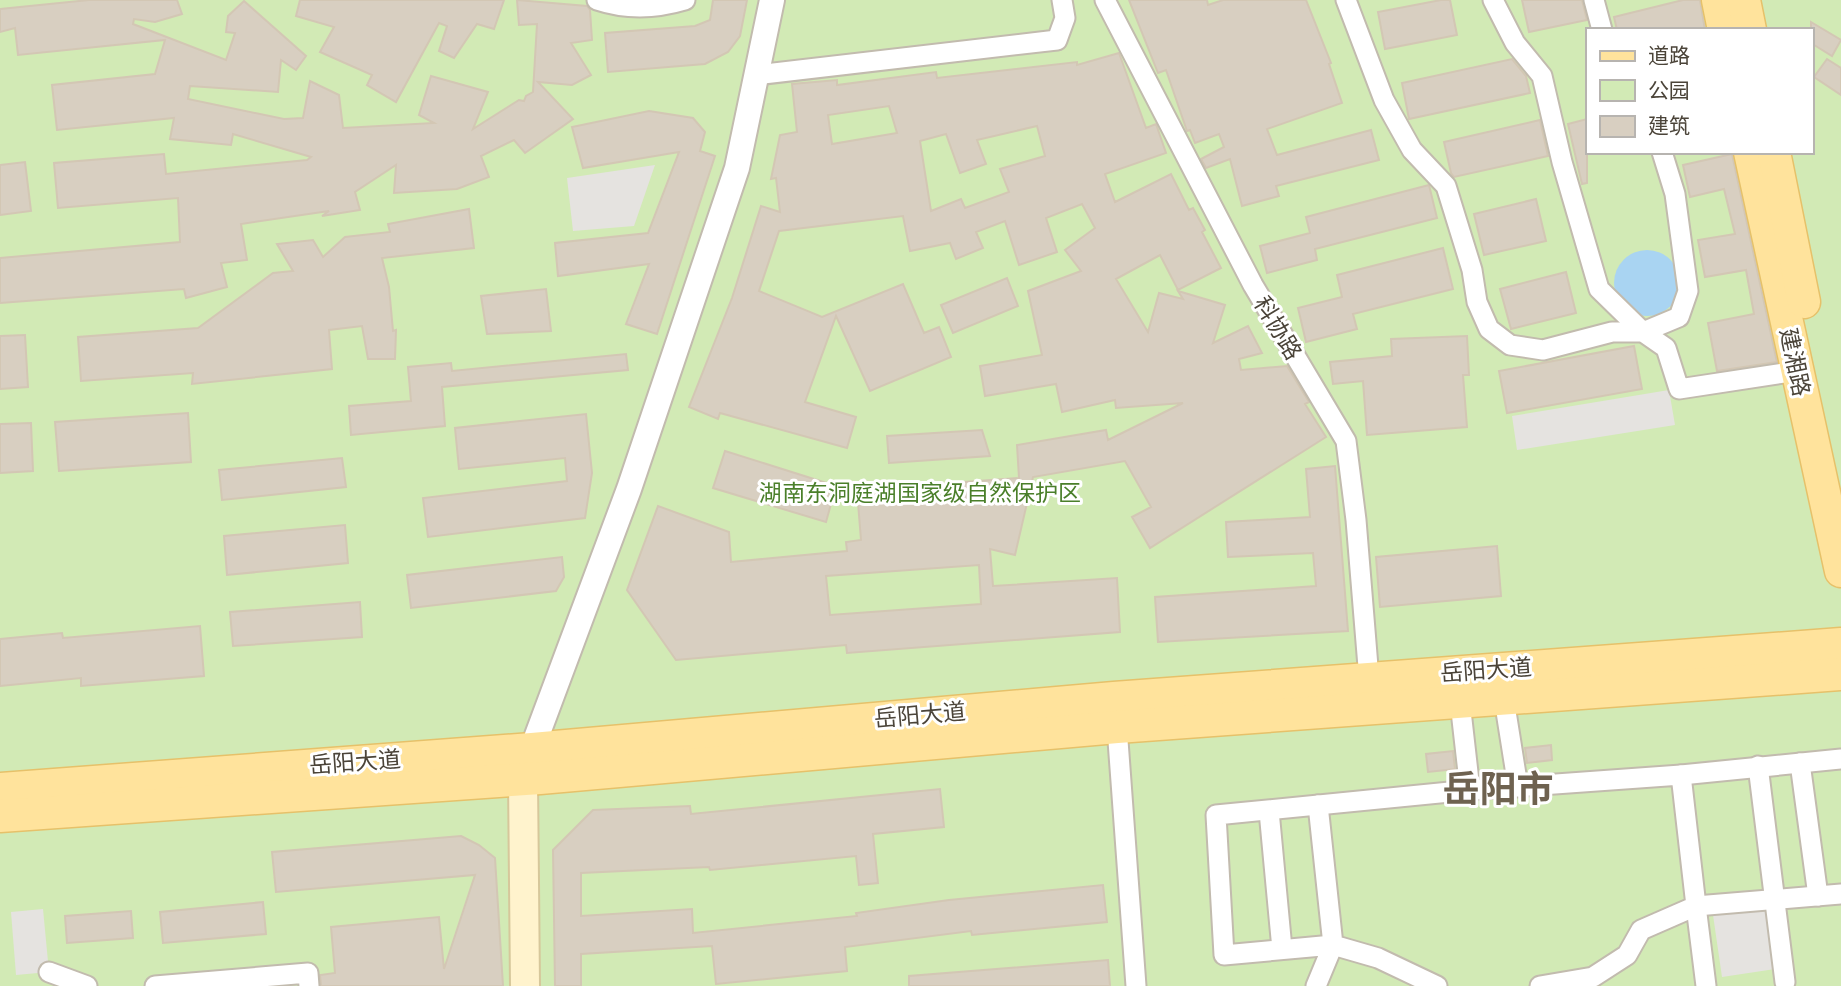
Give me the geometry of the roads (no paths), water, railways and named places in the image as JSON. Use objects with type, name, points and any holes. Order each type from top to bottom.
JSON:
[{"type":"main road","points":[[1717,0],[1724,28]]},
{"type":"main road","points":[[1744,0],[1750,28]]},
{"type":"main road","name":"建湘路","points":[[1750,154],[1841,571]]},
{"type":"main road","name":"建湘路","points":[[1774,154],[1841,485]]},
{"type":"main road","name":"岳阳大道","points":[[0,789],[532,769],[1369,679],[1841,644]]},
{"type":"main road","name":"岳阳大道","points":[[0,816],[532,769],[1841,674]]},
{"type":"main road","points":[[526,986],[532,769]]},
{"type":"main road","points":[[532,769],[542,986]]},
{"type":"street","points":[[597,0],[617,7],[659,8],[685,0]]},
{"type":"street","points":[[532,769],[737,168],[772,0]]},
{"type":"street","points":[[756,75],[1057,40],[1065,18],[1062,0]]},
{"type":"street","name":"科协路","points":[[1105,0],[1253,285],[1346,441],[1356,520],[1369,679]]},
{"type":"street","points":[[1346,0],[1384,100],[1412,150],[1446,186],[1472,270],[1478,302],[1489,329],[1510,345],[1543,350],[1612,332],[1643,332],[1679,317],[1688,290],[1675,194],[1663,154]]},
{"type":"street","points":[[1493,0],[1515,43],[1542,76],[1568,184],[1599,289],[1643,332],[1666,348],[1679,389],[1797,371]]},
{"type":"street","points":[[1594,0],[1601,28]]},
{"type":"street","points":[[1504,699],[1518,787]]},
{"type":"street","points":[[1460,702],[1470,790]]},
{"type":"street","points":[[1116,727],[1136,986]]},
{"type":"street","points":[[1800,762],[1818,896]]},
{"type":"street","points":[[1437,986],[1378,958],[1333,945],[1224,955],[1216,815],[1470,790],[1681,775],[1800,762],[1840,765]]},
{"type":"street","points":[[1758,766],[1785,982]]},
{"type":"street","points":[[1681,775],[1706,986]]},
{"type":"street","points":[[1316,986],[1333,945],[1318,806]]},
{"type":"street","points":[[1269,811],[1282,949]]},
{"type":"street","points":[[1541,986],[1593,977],[1627,956],[1641,930],[1696,906],[1841,894]]},
{"type":"street","points":[[49,972],[87,986]]},
{"type":"street","points":[[155,986],[308,973],[309,986]]},
{"type":"water","points":[[1653,250],[1671,259],[1678,270],[1678,296],[1671,307],[1660,314],[1641,316],[1623,307],[1616,296],[1614,277],[1623,259],[1634,252]]},
{"type":"district","name":"岳阳市","points":[[1498,789]]},
{"type":"park label","name":"湖南东洞庭湖国家级自然保护区","points":[[920,493]]}]
